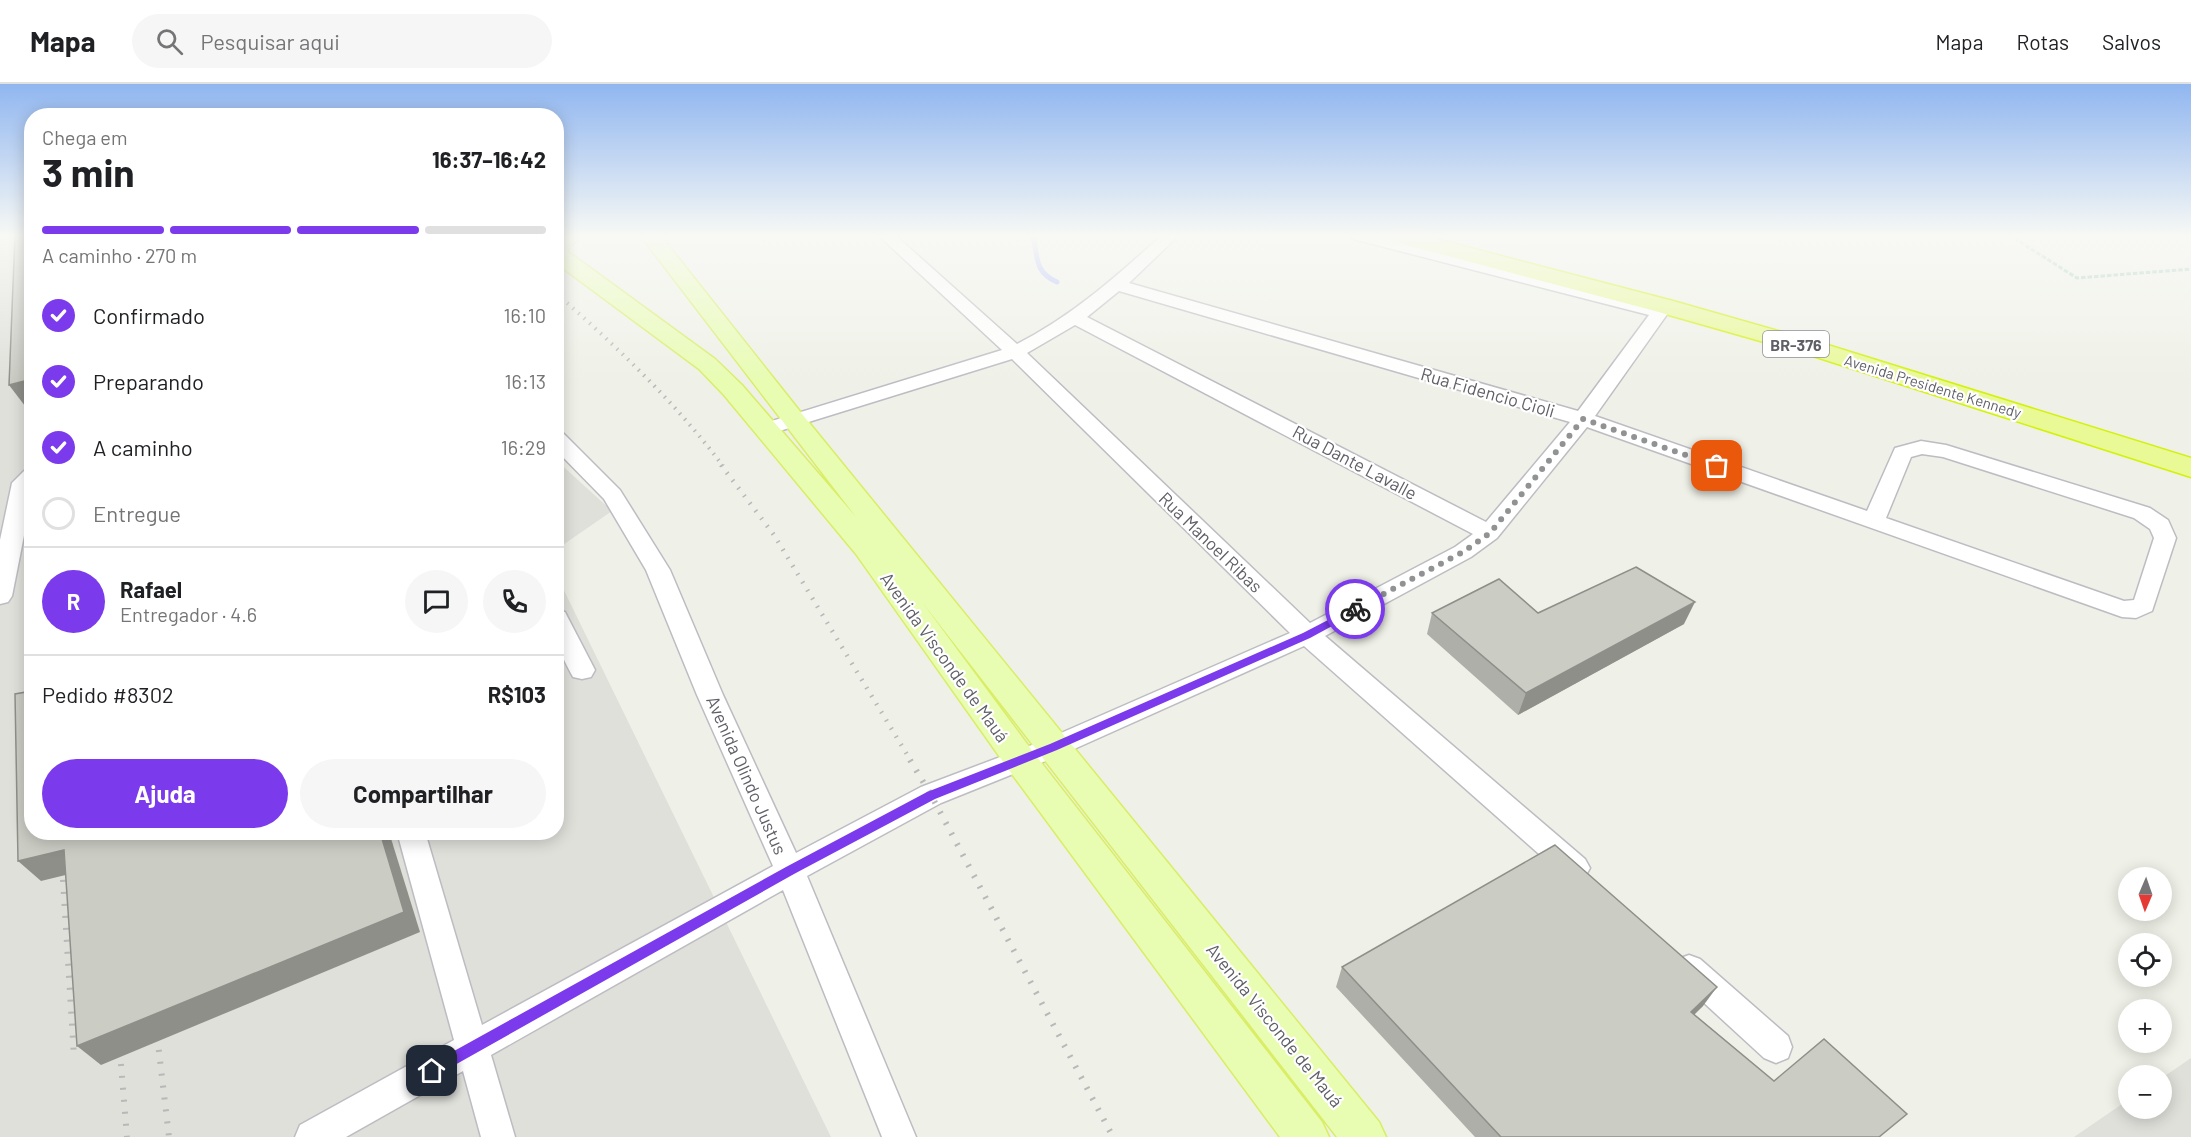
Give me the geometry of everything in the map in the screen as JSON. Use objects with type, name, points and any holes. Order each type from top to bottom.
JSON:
[{"type":"highway","name":"Avenida Presidente Kennedy","points":[[1572,284],[1822,351],[2191,468]]},
{"type":"highway","name":"Avenida Presidente Kennedy","points":[[1641,284],[1704,300],[2191,451]]},
{"type":"main road","name":"Avenida Visconde de Mauá","points":[[598,284],[707,364],[780,424]]},
{"type":"main road","name":"Avenida Visconde de Mauá","points":[[684,284],[780,424],[1037,754],[1364,1137]]},
{"type":"main road","name":"Avenida Visconde de Mauá","points":[[1037,754],[1307,1137]]},
{"type":"street","name":"Rua Manoel Ribas","points":[[940,284],[1015,352],[1306,635],[1598,889]]},
{"type":"street","points":[[312,1137],[931,795],[1037,754],[1306,635],[1463,552],[1490,533],[1583,419],[1661,309],[1560,284]]},
{"type":"street","points":[[780,424],[1015,352],[1045,338],[1076,318],[1118,285]]},
{"type":"street","name":"Rua Fidencio Cioli","points":[[1118,285],[1583,419],[1920,540],[2122,609],[2136,610],[2144,606],[2165,538],[2160,525],[2142,513],[1946,451],[1922,447],[1902,453],[1873,522]]},
{"type":"street","name":"Rua Dante Lavalle","points":[[1076,318],[1490,533]]},
{"type":"street","name":"Avenida Olindo Justus","points":[[564,444],[612,495],[658,570],[710,695],[790,871],[899,1137]]},
{"type":"street","points":[[0,596],[24,482]]},
{"type":"street","points":[[564,634],[582,670]]},
{"type":"street","points":[[413,840],[498,1137]]},
{"type":"street","points":[[1669,952],[1776,1047]]},
{"type":"shaded area","points":[[0,284],[24,284],[24,840],[564,840],[564,590],[831,1137],[0,1137]]},
{"type":"shaded area","points":[[564,467],[612,511],[564,544]]},
{"type":"shaded area","points":[[2191,1058],[2191,1137],[2074,1137],[2118,1107],[2118,1119],[2172,1119],[2172,1071]]},
{"type":"building","points":[[13,284],[24,284],[24,381],[9,385]]},
{"type":"building","points":[[1636,567],[1695,602],[1526,693],[1432,613],[1499,579],[1538,613]]},
{"type":"building","points":[[24,692],[24,840],[382,840],[404,912],[77,1046],[64,850],[18,861],[15,694]]},
{"type":"building","points":[[1555,845],[1717,987],[1691,1012],[1774,1081],[1824,1039],[1907,1114],[1879,1137],[1501,1137],[1342,967]]},
{"type":"railway","points":[[564,300],[644,375],[705,442],[723,466]]},
{"type":"railway","points":[[721,465],[774,535],[911,761]]},
{"type":"railway","points":[[910,760],[931,795],[1113,1137]]},
{"type":"railway","points":[[60,840],[74,1057]]},
{"type":"railway","points":[[156,1026],[169,1137]]},
{"type":"railway","points":[[119,1040],[127,1137]]},
{"type":"way so far","points":[[1355,609],[1463,552],[1490,533],[1583,419],[1717,466]]},
{"type":"route","points":[[432,1071],[931,795],[1054,747],[1306,635],[1355,609]]}]
